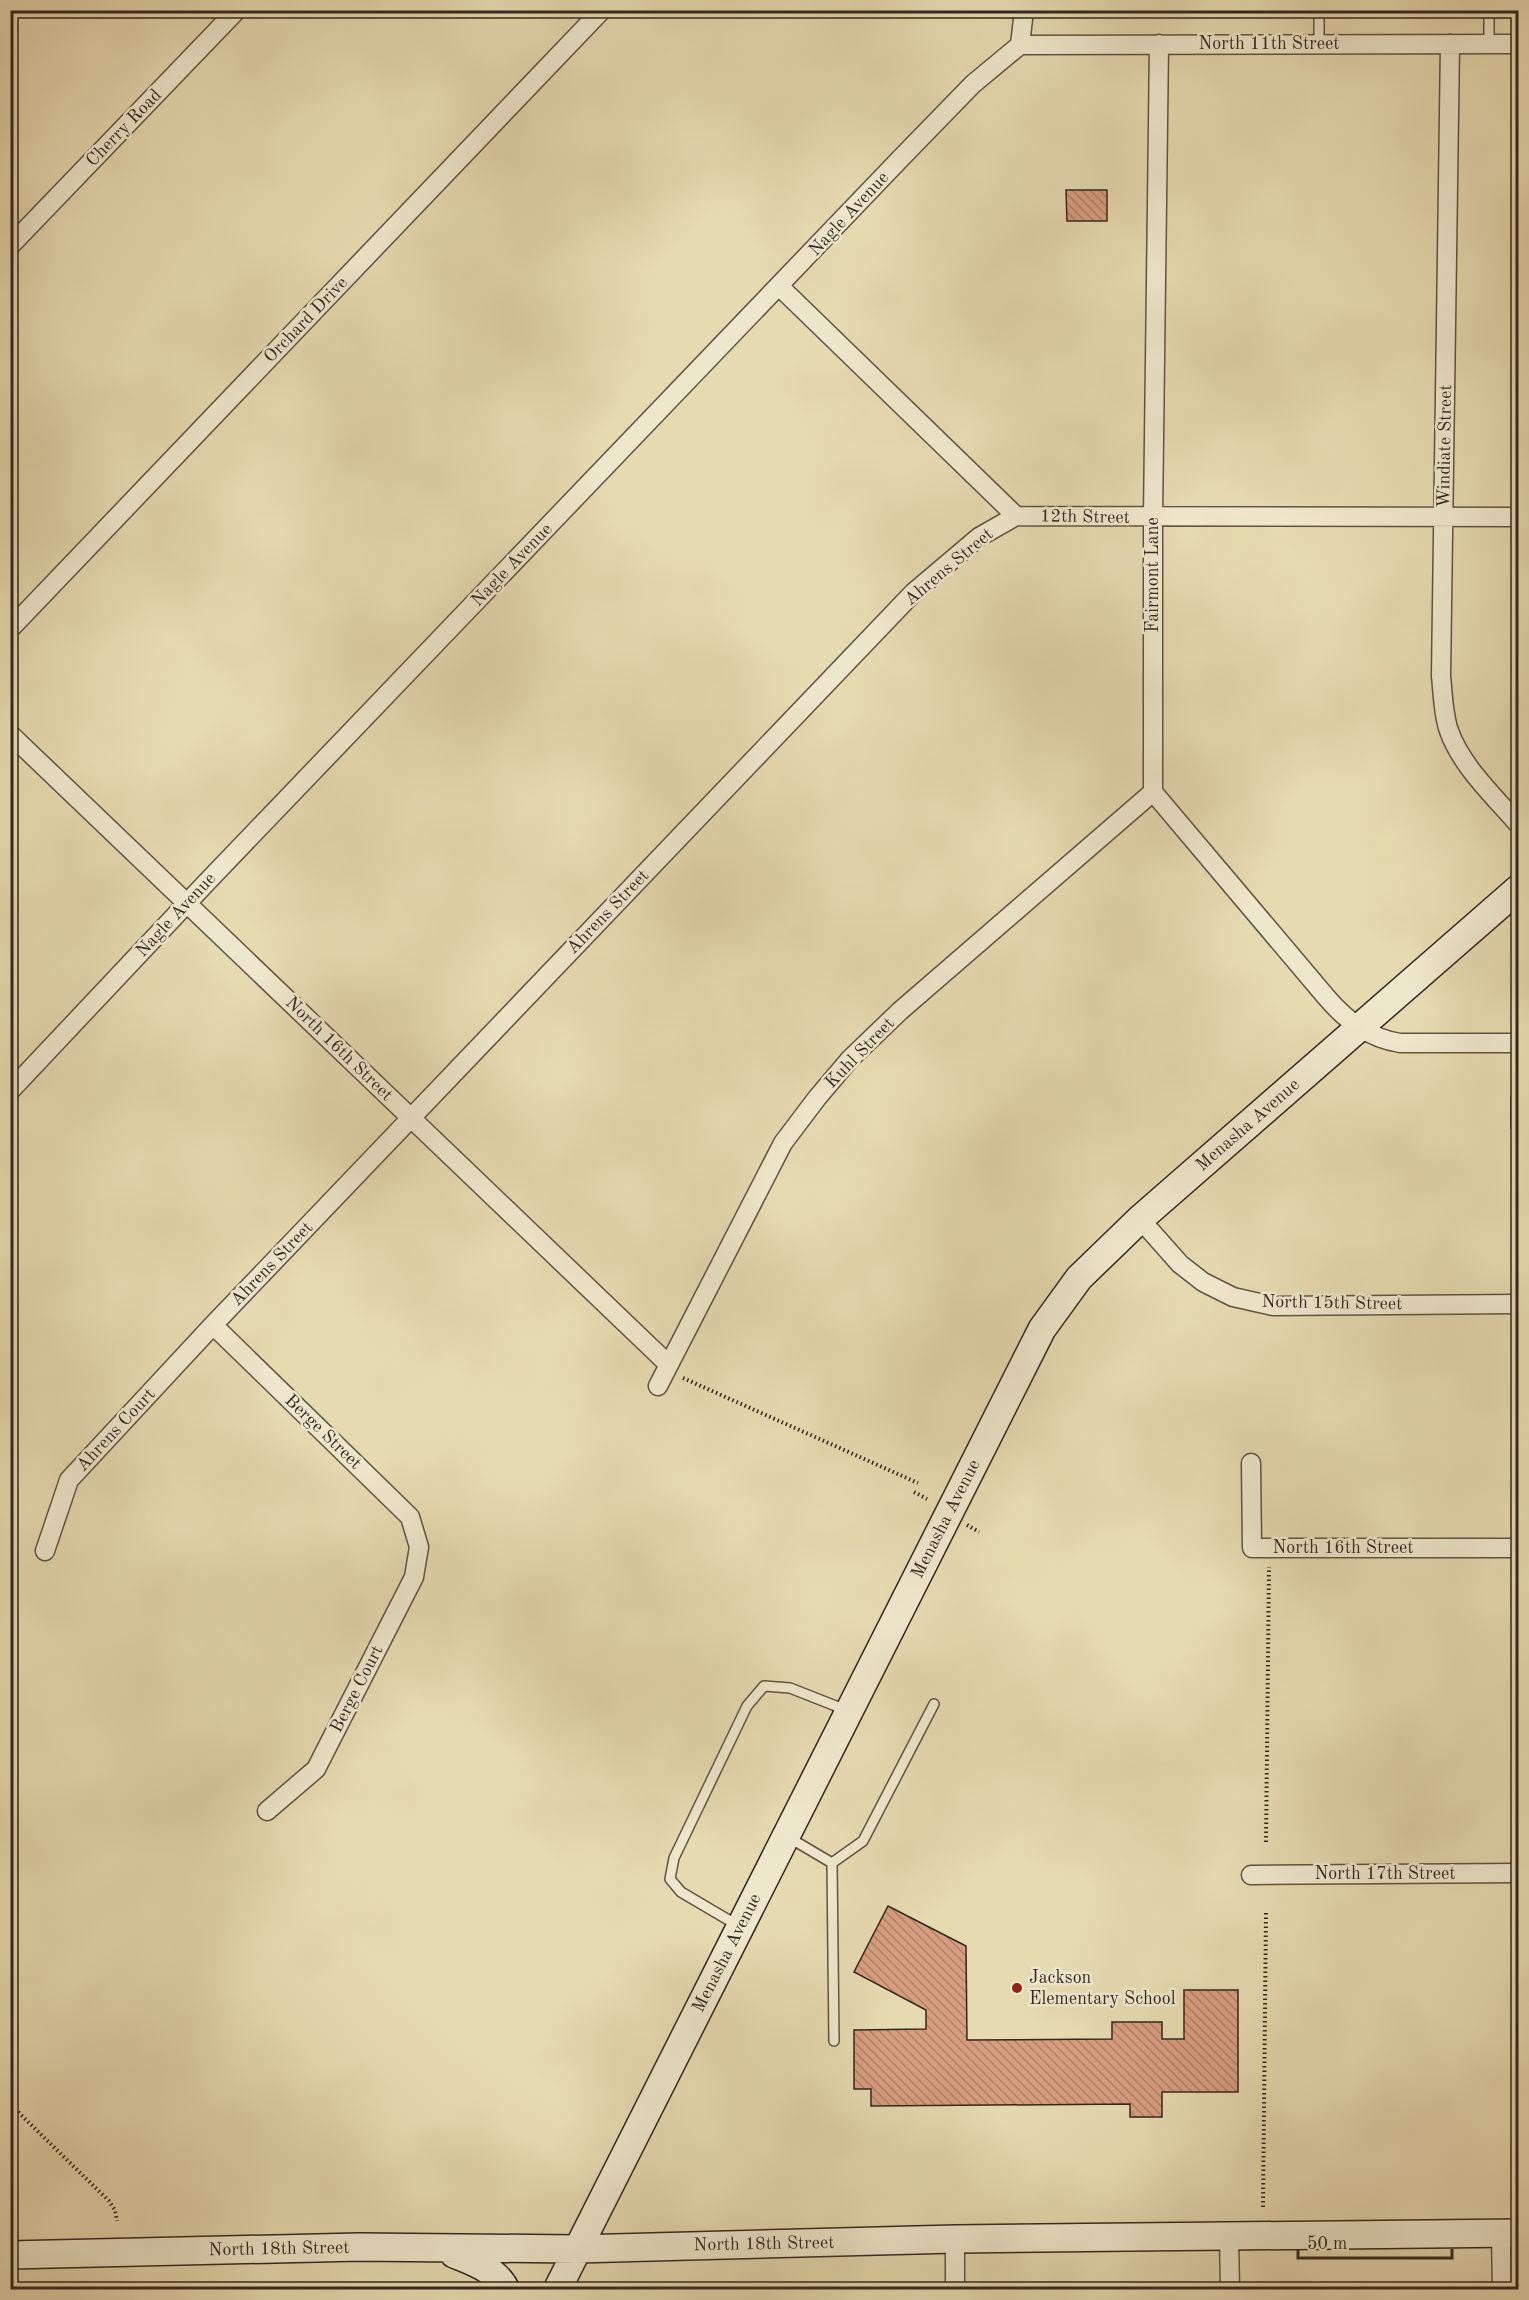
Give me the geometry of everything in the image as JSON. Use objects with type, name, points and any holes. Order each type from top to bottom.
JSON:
[{"type":"street","name":"Cherry Road","points":[[10,246],[237,10]]},
{"type":"street","name":"Orchard Drive","points":[[10,629],[602,10]]},
{"type":"street","points":[[1020,45],[1024,10]]},
{"type":"street","name":"Fairmont Lane","points":[[1153,792],[1153,518],[1159,44]]},
{"type":"street","name":"Windiate Street","points":[[1450,44],[1441,676],[1444,713],[1458,751],[1518,824]]},
{"type":"street","name":"North 11th Street","points":[[1020,45],[1518,44]]},
{"type":"street","name":"Nagle Avenue","points":[[10,1091],[187,903],[973,84],[1020,45]]},
{"type":"street","name":"12th Street","points":[[780,287],[1016,516],[1518,517]]},
{"type":"street","name":"Ahrens Street","points":[[213,1325],[914,592],[980,537],[1016,516]]},
{"type":"street","name":"North 16th Street","points":[[10,734],[668,1364]]},
{"type":"street","points":[[1153,792],[1327,998],[1359,1028],[1376,1038],[1400,1043],[1518,1043]]},
{"type":"street","name":"Kuhl Street","points":[[657,1386],[783,1143],[817,1098],[850,1059],[900,1011],[1153,792]]},
{"type":"street","name":"Menasha Avenue","points":[[557,2289],[1041,1329],[1079,1278],[1140,1219],[1518,889]]},
{"type":"street","name":"North 15th Street","points":[[1140,1219],[1180,1264],[1203,1282],[1233,1297],[1273,1306],[1518,1305]]},
{"type":"street","name":"Berge Street","points":[[213,1325],[410,1517],[419,1547]]},
{"type":"street","name":"Ahrens Court","points":[[45,1551],[69,1480],[213,1325]]},
{"type":"street","name":"North 16th Street","points":[[1251,1463],[1252,1548],[1518,1548]]},
{"type":"street","name":"Berge Court","points":[[267,1811],[316,1769],[414,1577],[419,1547]]},
{"type":"street","name":"North 17th Street","points":[[1251,1875],[1518,1873]]},
{"type":"street","points":[[1502,2289],[1510,2233]]},
{"type":"street","name":"North 18th Street","points":[[10,2255],[359,2247],[444,2250],[577,2249],[955,2239],[1510,2233]]},
{"type":"street","points":[[1229,2236],[1230,2289]]},
{"type":"street","points":[[955,2239],[955,2289]]},
{"type":"street","points":[[444,2250],[487,2268],[506,2289]]},
{"type":"lane","points":[[1319,10],[1319,44]]},
{"type":"lane","points":[[1488,10],[1489,44]]},
{"type":"lane","points":[[740,1927],[681,1892],[670,1879],[674,1858],[747,1706],[764,1686],[790,1688],[848,1711]]},
{"type":"lane","points":[[832,1863],[863,1842],[934,1704]]},
{"type":"lane","points":[[786,1836],[832,1863]]},
{"type":"lane","points":[[832,1863],[834,2041]]},
{"type":"path","points":[[683,1378],[918,1483]]},
{"type":"path","points":[[914,1492],[927,1499]]},
{"type":"path","points":[[966,1525],[979,1532]]},
{"type":"path","points":[[1266,1842],[1269,1567]]},
{"type":"path","points":[[1263,2207],[1266,1912]]},
{"type":"path","points":[[15,2109],[109,2201],[115,2210],[117,2221]]},
{"type":"building","points":[[1066,190],[1107,190],[1107,221],[1067,221]]},
{"type":"building","points":[[1511,1097],[1518,1097],[1518,1128],[1511,1128]]},
{"type":"building","points":[[888,1906],[966,1946],[967,2040],[1112,2039],[1112,2022],[1162,2022],[1162,2039],[1184,2039],[1184,1990],[1238,1990],[1238,2092],[1162,2092],[1162,2117],[1130,2117],[1130,2104],[871,2106],[871,2089],[854,2089],[854,2030],[926,2029],[926,2010],[854,1972]]},
{"type":"place","name":"Jackson Elementary School","points":[[1017,1988]]}]
